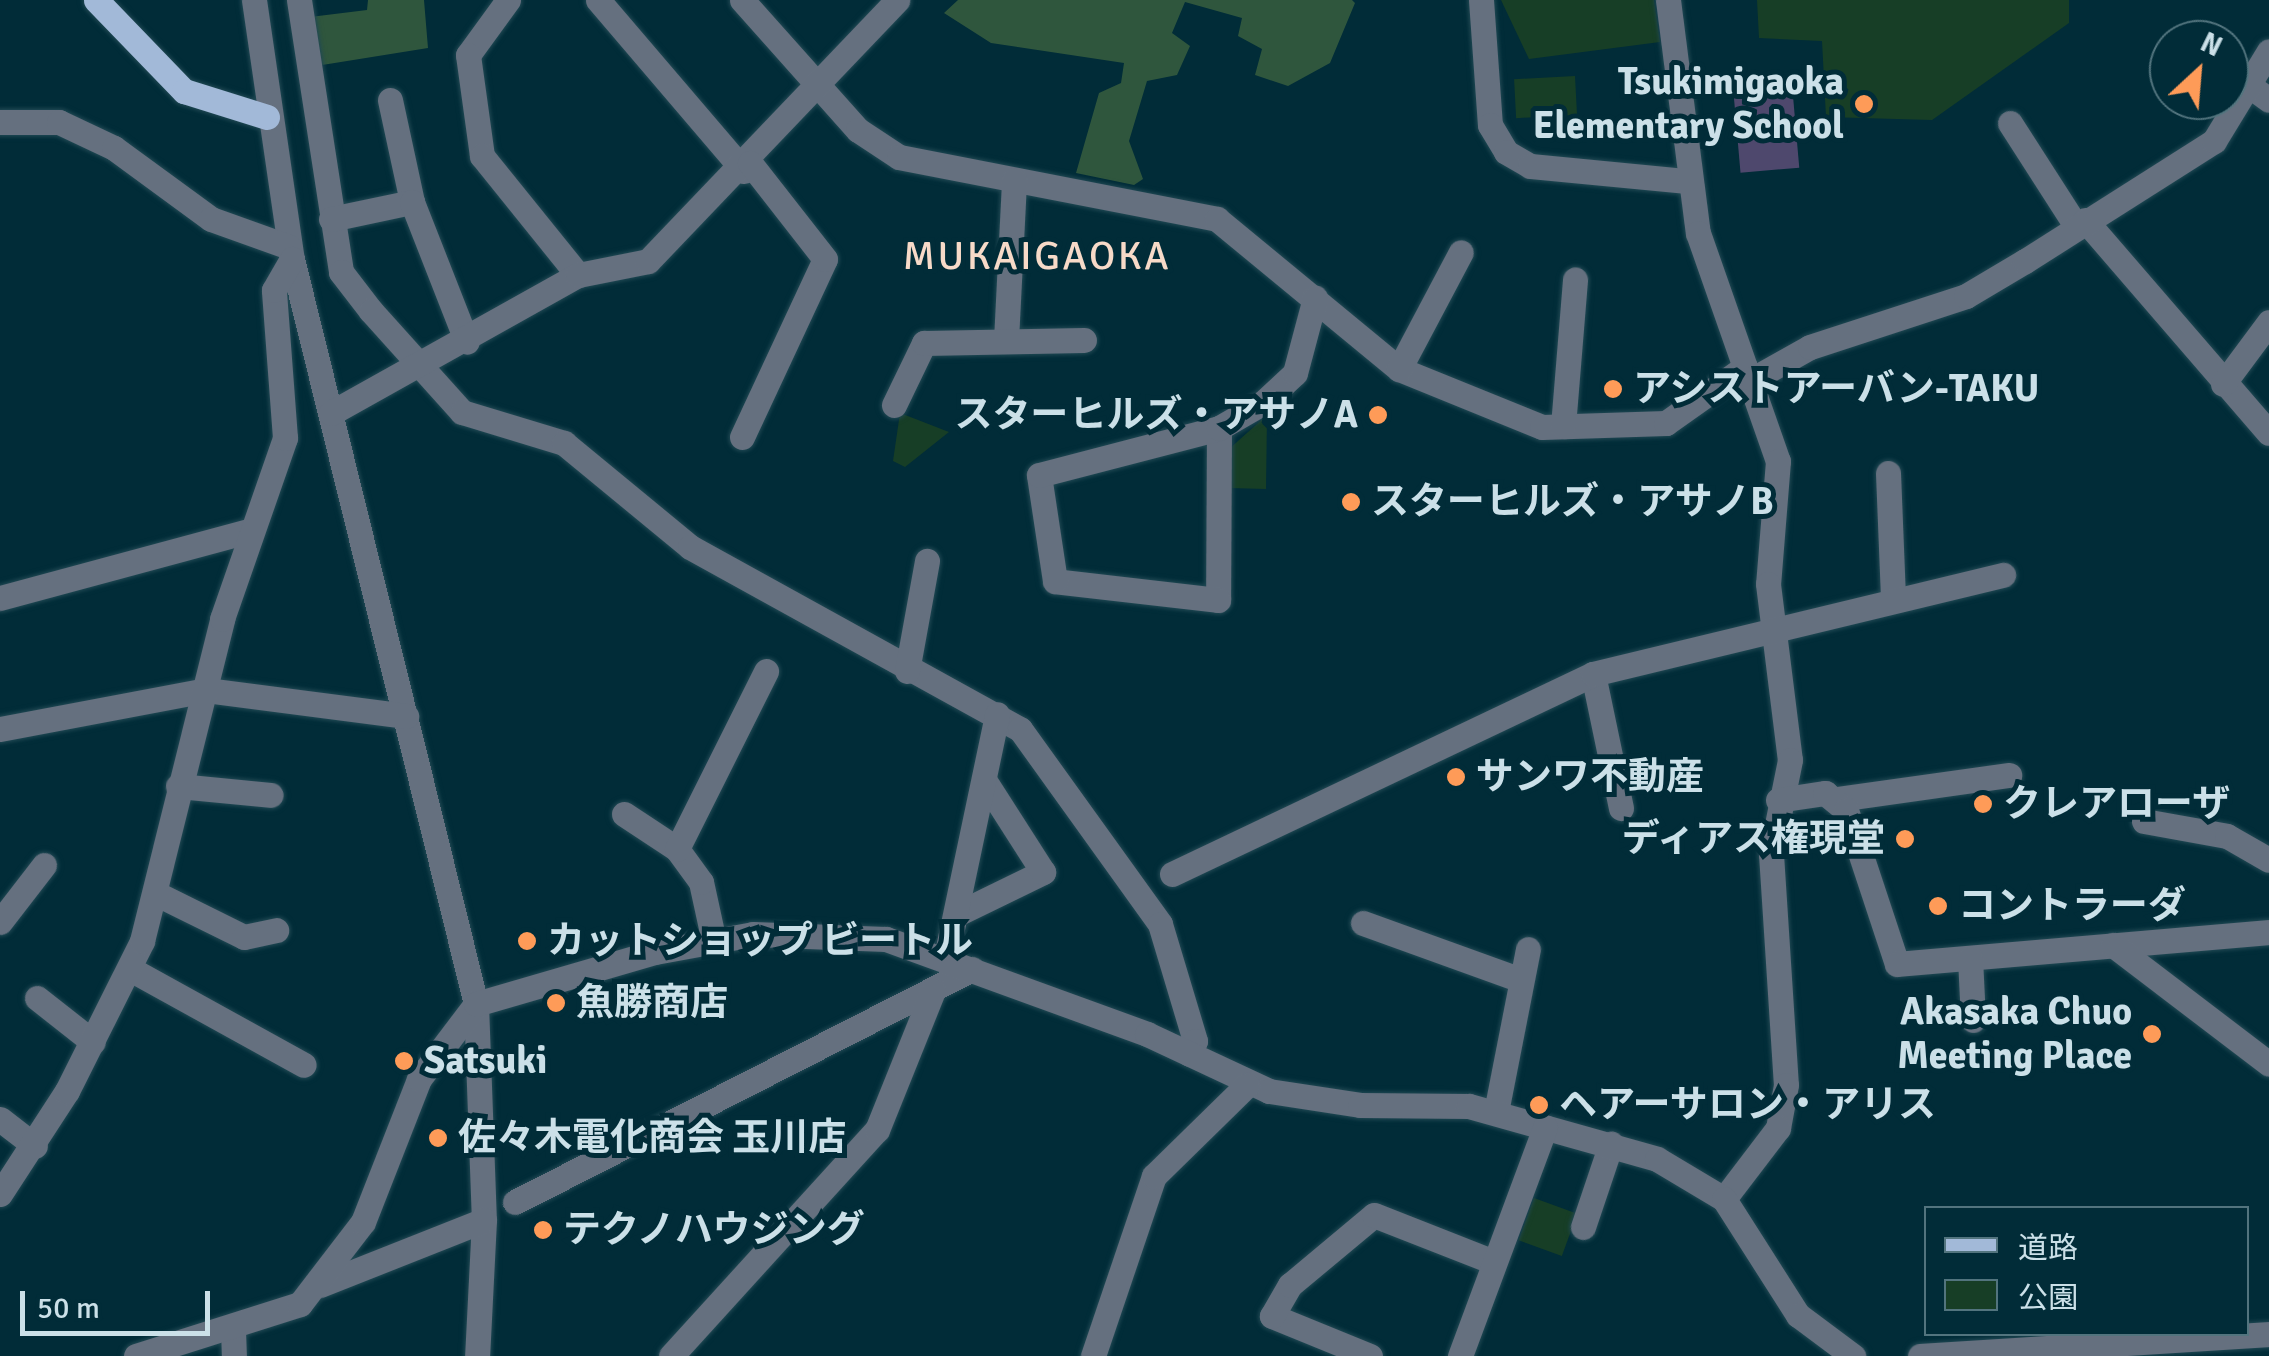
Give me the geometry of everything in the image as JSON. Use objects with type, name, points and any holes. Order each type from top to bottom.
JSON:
[{"type":"main road","points":[[96,0],[184,91],[267,117]]},
{"type":"street","points":[[254,0],[267,117],[291,253],[476,1004],[484,1220],[477,1356]]},
{"type":"street","points":[[299,0],[341,272],[420,368],[462,412],[564,443],[690,547],[907,671],[997,714],[1052,762],[1160,924],[1195,1041],[1189,1054]]},
{"type":"street","points":[[508,0],[468,55],[482,156],[578,275]]},
{"type":"street","points":[[598,0],[825,258],[742,438]]},
{"type":"street","points":[[742,0],[813,82],[899,157],[1216,219],[1399,369],[1542,426],[1666,423],[1749,373],[1826,340],[1966,296],[2214,141],[2226,120]]},
{"type":"street","points":[[1481,0],[1490,126],[1506,152],[1530,166],[1686,181]]},
{"type":"street","points":[[1668,0],[1686,181],[1778,461],[1772,626],[1790,760],[1778,800],[1771,854],[1784,1105],[1778,1128],[1724,1199]]},
{"type":"street","points":[[331,413],[468,342],[578,275],[648,261],[746,167],[813,82],[892,2]]},
{"type":"street","points":[[2249,81],[2269,51]]},
{"type":"street","points":[[390,100],[412,202],[468,342]]},
{"type":"street","points":[[0,122],[59,122],[210,219],[291,253]]},
{"type":"street","points":[[2010,123],[2080,223],[2269,433]]},
{"type":"street","points":[[1006,340],[1014,180]]},
{"type":"street","points":[[331,219],[412,202]]},
{"type":"street","points":[[1399,369],[1461,252]]},
{"type":"street","points":[[0,1194],[35,1146],[132,970],[249,531],[286,438],[274,290],[291,253]]},
{"type":"street","points":[[1562,426],[1575,278]]},
{"type":"street","points":[[1219,428],[1218,600],[1055,582],[1039,475],[1219,428],[1295,372],[1315,298]]},
{"type":"street","points":[[2223,384],[2269,322]]},
{"type":"street","points":[[894,404],[924,343],[1084,340]]},
{"type":"street","points":[[1888,472],[1893,599]]},
{"type":"street","points":[[0,598],[249,531]]},
{"type":"street","points":[[907,671],[926,561]]},
{"type":"street","points":[[1172,874],[1592,674],[1772,626],[2003,575]]},
{"type":"street","points":[[678,849],[766,671]]},
{"type":"street","points":[[1592,674],[1621,808]]},
{"type":"street","points":[[0,729],[206,690],[406,716]]},
{"type":"street","points":[[946,957],[986,783],[997,714]]},
{"type":"street","points":[[1778,800],[1838,799],[2010,775]]},
{"type":"street","points":[[957,914],[1043,872],[986,783]]},
{"type":"street","points":[[178,786],[271,795]]},
{"type":"street","points":[[1838,799],[1896,964],[2269,932]]},
{"type":"street","points":[[624,814],[678,849],[701,882],[713,937]]},
{"type":"street","points":[[2144,821],[2227,836],[2269,860]]},
{"type":"street","points":[[0,922],[44,864]]},
{"type":"street","points":[[155,893],[244,937],[276,930]]},
{"type":"street","points":[[1363,923],[1522,980]]},
{"type":"street","points":[[136,1356],[233,1343],[300,1304],[364,1222],[419,1080],[476,1004],[713,937],[863,935],[946,957],[1189,1054],[1248,1084],[1360,1105],[1496,1112],[1611,1144],[1724,1199],[1798,1314],[1840,1354]]},
{"type":"street","points":[[2113,945],[2269,1064]]},
{"type":"street","points":[[1496,1112],[1528,949]]},
{"type":"street","points":[[1970,958],[1973,1020]]},
{"type":"street","points":[[515,1202],[972,969]]},
{"type":"street","points":[[132,970],[304,1065]]},
{"type":"street","points":[[671,1356],[877,1130],[932,991]]},
{"type":"street","points":[[37,998],[93,1042]]},
{"type":"street","points":[[1093,1356],[1154,1176],[1248,1084]]},
{"type":"street","points":[[0,1119],[35,1146]]},
{"type":"street","points":[[1460,1356],[1545,1127]]},
{"type":"street","points":[[1582,1227],[1611,1144]]},
{"type":"street","points":[[1370,1356],[1335,1350],[1272,1316],[1290,1285],[1374,1216],[1494,1262]]},
{"type":"street","points":[[316,1287],[484,1220]]},
{"type":"street","points":[[1920,1356],[2237,1336]]},
{"type":"green space","points":[[368,0],[424,0],[428,48],[316,66],[310,17],[367,10]]},
{"type":"green space","points":[[958,0],[1355,3],[1330,63],[1288,86],[1255,75],[1262,49],[1238,36],[1242,18],[1185,2],[1172,33],[1190,46],[1177,75],[1147,81],[1129,141],[1143,179],[1134,185],[1076,173],[1099,93],[1121,83],[1124,63],[991,43],[944,13]]},
{"type":"green space","points":[[1501,0],[1654,0],[1660,42],[1529,59]]},
{"type":"green space","points":[[1757,0],[2069,0],[2069,23],[1932,120],[1826,117],[1822,41],[1759,38]]},
{"type":"green space","points":[[1575,76],[1577,115],[1516,118],[1514,79]]},
{"type":"green space","points":[[900,413],[949,432],[905,467],[893,461]]},
{"type":"green space","points":[[1267,415],[1266,489],[1229,488],[1228,450]]},
{"type":"green space","points":[[1534,1198],[1577,1214],[1562,1256],[1519,1240]]},
{"type":"shaded area","points":[[1791,73],[1799,168],[1741,173],[1732,78]]},
{"type":"place","name":"Tsukimigaoka Elementary School","points":[[1864,104]]},
{"type":"place","name":"アシストアーバン-TAKU","points":[[1613,389]]},
{"type":"place","name":"スターヒルズ・アサノA","points":[[1378,415]]},
{"type":"place","name":"スターヒルズ・アサノB","points":[[1351,502]]},
{"type":"place","name":"サンワ不動産","points":[[1456,777]]},
{"type":"place","name":"クレアローザ","points":[[1983,804]]},
{"type":"place","name":"ディアス権現堂","points":[[1905,839]]},
{"type":"place","name":"コントラーダ","points":[[1938,906]]},
{"type":"place","name":"カットショップ ビートル","points":[[527,941]]},
{"type":"place","name":"魚勝商店","points":[[556,1003]]},
{"type":"place","name":"Akasaka Chuo Meeting Place","points":[[2152,1034]]},
{"type":"place","name":"Satsuki","points":[[404,1061]]},
{"type":"place","name":"ヘアーサロン・アリス","points":[[1539,1105]]},
{"type":"place","name":"佐々木電化商会 玉川店","points":[[438,1138]]},
{"type":"place","name":"テクノハウジング","points":[[543,1230]]},
{"type":"district","name":"MUKAIGAOKA","points":[[1037,256]]}]
